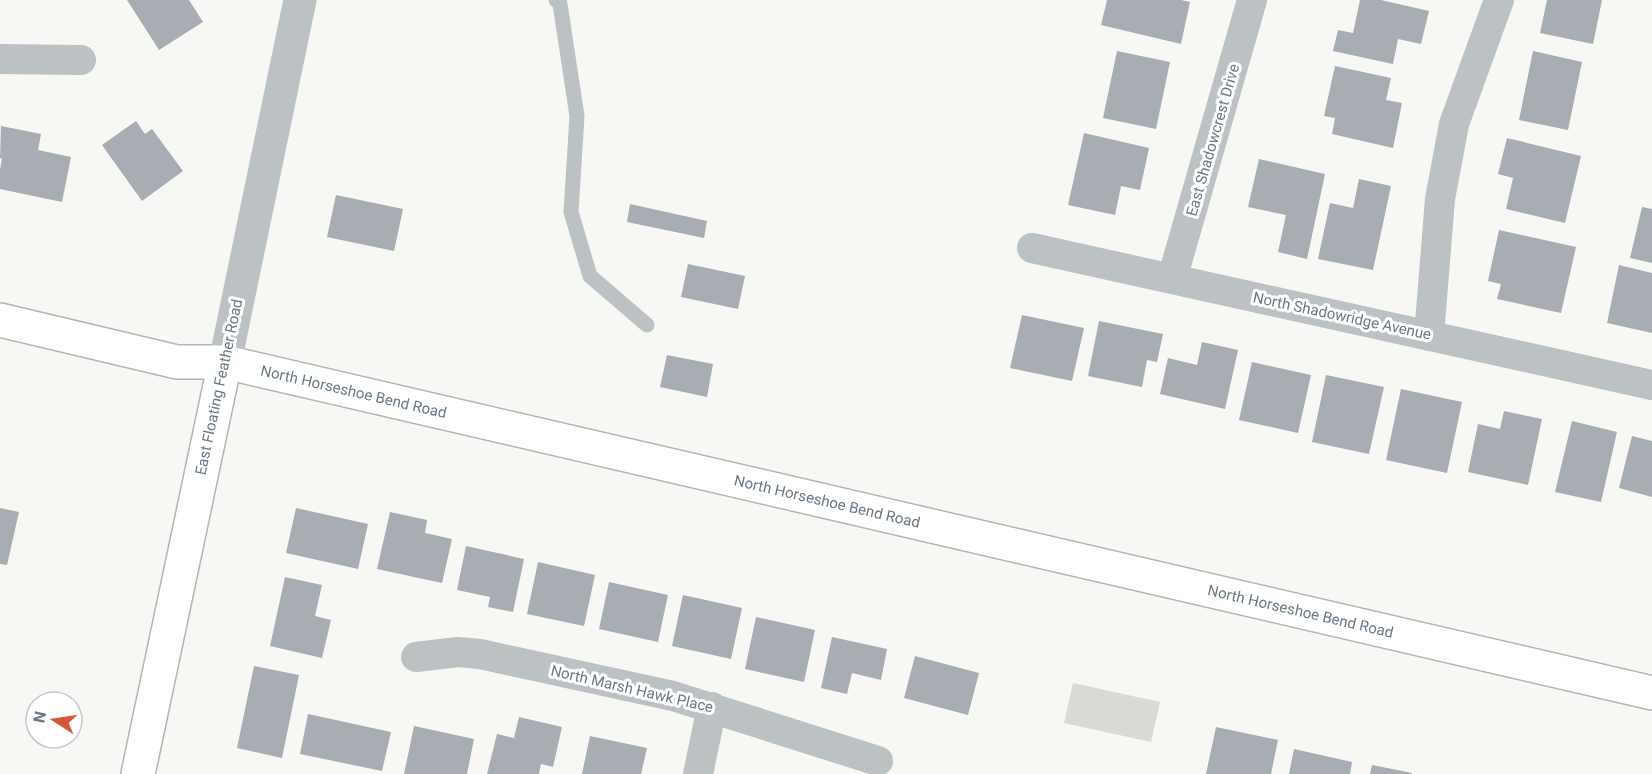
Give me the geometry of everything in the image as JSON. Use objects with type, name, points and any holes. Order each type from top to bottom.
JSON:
[{"type":"main road","name":"North Horseshoe Bend Road","points":[[0,320],[177,362],[225,362],[1652,693]]},
{"type":"main road","name":"East Floating Feather Road","points":[[138,774],[225,362]]},
{"type":"street","name":"East Floating Feather Road","points":[[225,362],[300,0]]},
{"type":"street","name":"East Shadowcrest Drive","points":[[1172,279],[1252,0]]},
{"type":"street","points":[[1429,336],[1440,199],[1454,123],[1499,0]]},
{"type":"street","points":[[0,59],[81,60]]},
{"type":"street","name":"North Shadowridge Avenue","points":[[1032,248],[1652,385]]},
{"type":"street","name":"North Marsh Hawk Place","points":[[416,657],[458,652],[480,654],[673,696],[878,761]]},
{"type":"street","points":[[698,774],[712,707]]},
{"type":"lane","points":[[556,0],[560,4],[577,116],[571,212],[590,276],[647,325]]},
{"type":"shaded area","points":[[1073,683],[1160,702],[1151,742],[1064,723]]},
{"type":"building","points":[[127,0],[189,0],[203,22],[159,50]]},
{"type":"building","points":[[1107,0],[1190,2],[1181,44],[1101,25]]},
{"type":"building","points":[[1360,0],[1381,0],[1429,11],[1421,44],[1398,39],[1393,64],[1333,51],[1338,30],[1353,33]]},
{"type":"building","points":[[1547,0],[1602,0],[1593,44],[1540,33]]},
{"type":"building","points":[[1117,51],[1170,62],[1156,129],[1103,118]]},
{"type":"building","points":[[1533,51],[1582,62],[1568,130],[1519,120]]},
{"type":"building","points":[[1335,66],[1391,78],[1386,100],[1402,103],[1393,148],[1332,134],[1335,118],[1324,116]]},
{"type":"building","points":[[136,121],[145,134],[152,129],[183,171],[142,201],[102,145]]},
{"type":"building","points":[[1,126],[41,134],[38,150],[71,157],[62,202],[0,189]]},
{"type":"building","points":[[1084,133],[1149,148],[1140,190],[1121,186],[1115,215],[1068,205]]},
{"type":"building","points":[[1507,138],[1581,156],[1565,223],[1506,209],[1513,178],[1498,174]]},
{"type":"building","points":[[1259,159],[1325,174],[1307,259],[1278,252],[1286,215],[1248,207]]},
{"type":"building","points":[[1359,179],[1391,186],[1373,270],[1318,259],[1330,203],[1353,208]]},
{"type":"building","points":[[336,195],[403,209],[394,251],[327,237]]},
{"type":"building","points":[[630,204],[707,221],[704,238],[627,222]]},
{"type":"building","points":[[1642,207],[1652,209],[1652,263],[1630,258]]},
{"type":"building","points":[[1499,230],[1576,247],[1561,313],[1497,299],[1501,284],[1488,281]]},
{"type":"building","points":[[688,264],[745,276],[738,309],[681,297]]},
{"type":"building","points":[[1619,265],[1652,273],[1652,333],[1607,323]]},
{"type":"building","points":[[1022,315],[1084,328],[1072,381],[1010,368]]},
{"type":"building","points":[[1099,321],[1163,334],[1157,362],[1147,360],[1142,387],[1088,376]]},
{"type":"building","points":[[1202,342],[1238,350],[1225,409],[1160,394],[1168,358],[1197,365]]},
{"type":"building","points":[[667,355],[713,364],[707,397],[660,387]]},
{"type":"building","points":[[1252,362],[1311,375],[1298,433],[1239,420]]},
{"type":"building","points":[[1326,375],[1384,387],[1369,454],[1312,442]]},
{"type":"building","points":[[1401,389],[1462,402],[1447,473],[1386,460]]},
{"type":"building","points":[[1504,411],[1542,419],[1528,485],[1468,472],[1478,424],[1500,429]]},
{"type":"building","points":[[1572,421],[1617,432],[1601,502],[1555,492]]},
{"type":"building","points":[[1632,436],[1652,441],[1652,497],[1619,488]]},
{"type":"building","points":[[0,508],[19,512],[7,565],[0,564]]},
{"type":"building","points":[[296,508],[368,524],[358,569],[286,553]]},
{"type":"building","points":[[390,512],[427,520],[425,533],[452,539],[442,583],[377,569]]},
{"type":"building","points":[[466,546],[524,559],[513,612],[488,607],[490,597],[457,590]]},
{"type":"building","points":[[538,562],[595,575],[584,626],[527,614]]},
{"type":"building","points":[[285,577],[322,585],[315,616],[331,620],[322,658],[270,646]]},
{"type":"building","points":[[609,582],[668,595],[658,642],[599,629]]},
{"type":"building","points":[[683,595],[742,608],[731,659],[672,646]]},
{"type":"building","points":[[756,617],[815,630],[804,682],[745,669]]},
{"type":"building","points":[[832,637],[887,649],[881,680],[852,673],[847,694],[821,688]]},
{"type":"building","points":[[915,656],[979,673],[968,715],[904,698]]},
{"type":"building","points":[[254,666],[299,675],[282,758],[237,748]]},
{"type":"building","points":[[308,714],[391,732],[382,771],[300,754]]},
{"type":"building","points":[[519,717],[562,727],[553,767],[541,764],[539,774],[487,774],[497,734],[514,738]]},
{"type":"building","points":[[414,726],[474,739],[467,774],[404,774]]},
{"type":"building","points":[[1216,727],[1278,740],[1271,774],[1206,774]]},
{"type":"building","points":[[590,736],[647,748],[641,774],[582,774]]},
{"type":"building","points":[[1294,749],[1352,762],[1350,774],[1289,774]]},
{"type":"building","points":[[1372,765],[1412,773],[1412,774],[1370,774]]}]
